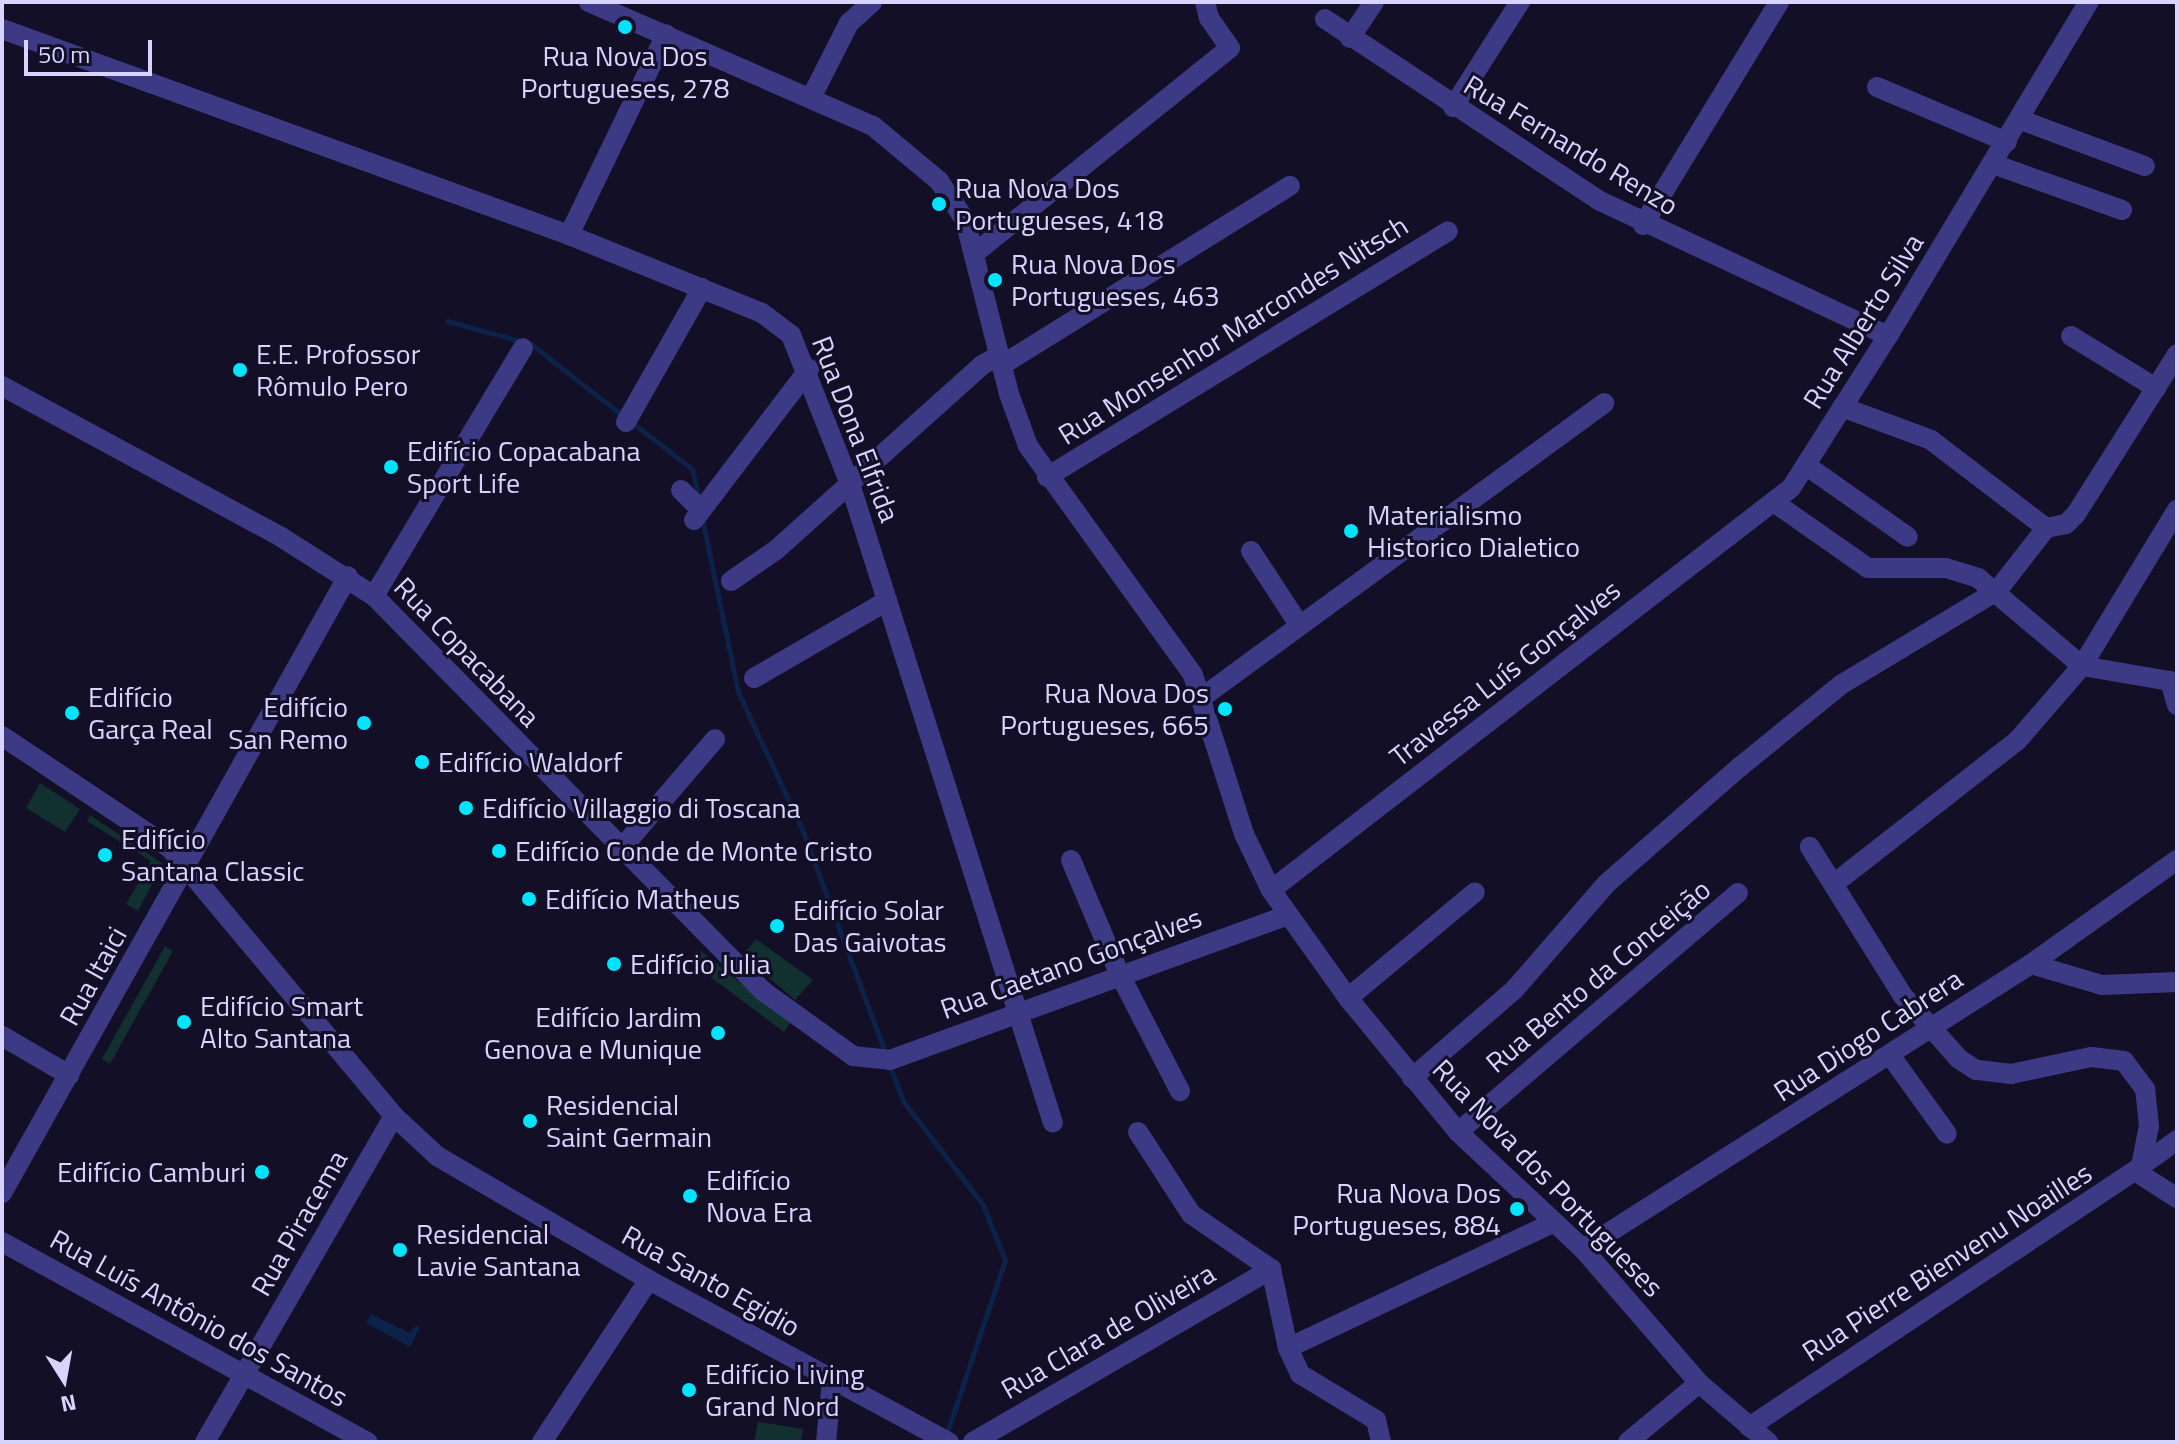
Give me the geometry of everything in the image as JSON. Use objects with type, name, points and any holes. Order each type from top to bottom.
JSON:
[{"type":"street","name":"Rua Nova dos Portugueses","points":[[589,2],[812,96],[873,126],[919,161],[957,204],[975,253],[1018,422],[1047,477],[1171,641],[1204,696],[1244,834],[1271,890],[1348,998],[1458,1132],[1583,1249],[1699,1383],[1768,1442]]},
{"type":"street","points":[[975,253],[1230,48],[1209,18],[1205,2]]},
{"type":"street","points":[[1350,38],[1374,2]]},
{"type":"street","points":[[1453,107],[1520,2]]},
{"type":"street","points":[[1643,225],[1779,2]]},
{"type":"street","name":"Rua Alberto Silva","points":[[1775,503],[1807,466],[2021,120],[2089,2]]},
{"type":"street","points":[[812,96],[860,5]]},
{"type":"street","name":"Rua Fernando Renzo","points":[[1325,19],[1453,107],[1643,225],[1888,336]]},
{"type":"street","name":"Rua Dona Elfrida","points":[[2,29],[569,235],[778,322],[809,369],[850,484],[1053,1123]]},
{"type":"street","points":[[569,235],[666,34]]},
{"type":"street","points":[[1877,87],[2007,142]]},
{"type":"street","points":[[2021,120],[2145,166]]},
{"type":"street","points":[[1993,164],[2122,210]]},
{"type":"street","points":[[731,581],[776,550],[982,365],[1001,360],[1290,186]]},
{"type":"street","name":"Rua Monsenhor Marcondes Nitsch","points":[[1047,477],[1448,231]]},
{"type":"street","points":[[626,422],[702,288]]},
{"type":"street","points":[[2071,336],[2156,388]]},
{"type":"street","points":[[374,596],[523,348]]},
{"type":"street","points":[[1412,1078],[1514,990],[1606,884],[1741,766],[1842,684],[1997,591],[2046,528],[2066,524],[2076,514],[2177,354]]},
{"type":"street","points":[[681,490],[697,515],[809,369]]},
{"type":"street","name":"Rua Copacabana","points":[[2,386],[348,576],[374,596],[620,850],[763,991],[841,1048],[873,1062]]},
{"type":"street","points":[[1204,696],[1298,623],[1604,403]]},
{"type":"street","points":[[1842,407],[1931,440],[2046,528]]},
{"type":"street","points":[[1807,466],[1908,537]]},
{"type":"street","points":[[1775,503],[1868,568],[1955,570],[1997,591],[2082,666],[2173,673],[2177,705]]},
{"type":"street","name":"Travessa Luís Gonçalves","points":[[1271,890],[1775,503]]},
{"type":"street","points":[[1835,883],[2017,741],[2082,666],[2177,510]]},
{"type":"street","points":[[1251,551],[1298,623]]},
{"type":"street","name":"Rua Itaici","points":[[2,1193],[348,576]]},
{"type":"street","points":[[754,678],[887,601]]},
{"type":"street","name":"Rua Santo Egidio","points":[[2,736],[154,833],[187,866],[394,1116],[437,1156],[649,1280],[949,1442]]},
{"type":"street","points":[[620,850],[715,739]]},
{"type":"street","points":[[1810,847],[1835,883],[1885,969],[1929,1030],[1959,1059],[1992,1074],[2091,1057],[2124,1061],[2145,1089],[2149,1113],[2138,1169]]},
{"type":"street","points":[[1071,860],[1119,973],[1180,1091]]},
{"type":"street","name":"Rua Diogo Cabrera","points":[[1583,1249],[2031,964],[2177,860]]},
{"type":"street","points":[[1348,998],[1475,892]]},
{"type":"street","name":"Rua Bento da Conceição","points":[[1458,1132],[1738,893]]},
{"type":"street","name":"Rua Caetano Gonçalves","points":[[873,1062],[1288,915]]},
{"type":"street","points":[[2031,964],[2102,985],[2177,982]]},
{"type":"street","points":[[2,1036],[69,1075]]},
{"type":"street","points":[[1890,1055],[1947,1134]]},
{"type":"street","name":"Rua Piracema","points":[[205,1442],[394,1116]]},
{"type":"street","points":[[1138,1132],[1191,1214],[1271,1269],[1288,1348],[1311,1385],[1367,1412],[1381,1436],[1363,1442]]},
{"type":"street","points":[[2138,1169],[2177,1140]]},
{"type":"street","name":"Rua Pierre Bienvenu Noailles","points":[[1749,1427],[2138,1169],[2177,1198]]},
{"type":"street","points":[[1288,1348],[1554,1222]]},
{"type":"street","name":"Rua Luís Antônio dos Santos","points":[[2,1242],[368,1442]]},
{"type":"street","name":"Rua Clara de Oliveira","points":[[973,1442],[1271,1269]]},
{"type":"street","points":[[542,1442],[649,1280]]},
{"type":"street","points":[[826,1442],[832,1381]]},
{"type":"street","points":[[1628,1442],[1699,1383]]},
{"type":"green space","points":[[40,783],[80,809],[65,832],[26,808]]},
{"type":"green space","points":[[90,815],[163,864],[138,911],[126,904],[151,861],[87,821]]},
{"type":"green space","points":[[756,939],[813,980],[795,1000],[743,955]]},
{"type":"green space","points":[[165,946],[173,951],[110,1064],[102,1059]]},
{"type":"green space","points":[[701,951],[790,1023],[784,1032],[692,963]]},
{"type":"green space","points":[[758,1422],[803,1429],[801,1442],[754,1442]]},
{"type":"water","points":[[371,1314],[410,1333],[416,1325],[420,1327],[410,1347],[366,1323]]},
{"type":"waterway","points":[[447,321],[531,344],[622,415]]},
{"type":"waterway","points":[[630,421],[692,469],[698,496]]},
{"type":"waterway","points":[[702,518],[738,692],[802,829],[886,1055]]},
{"type":"waterway","points":[[889,1064],[903,1101],[983,1205],[1005,1260],[946,1435]]},
{"type":"place","name":"Rua Nova Dos Portugueses, 278","points":[[625,27]]},
{"type":"place","name":"Rua Nova Dos Portugueses, 418","points":[[939,204]]},
{"type":"place","name":"Rua Nova Dos Portugueses, 463","points":[[995,280]]},
{"type":"place","name":"E.E. Profossor Rômulo Pero","points":[[240,370]]},
{"type":"place","name":"Edifício Copacabana Sport Life","points":[[391,467]]},
{"type":"place","name":"Materialismo Historico Dialetico","points":[[1351,531]]},
{"type":"place","name":"Rua Nova Dos Portugueses, 665","points":[[1225,709]]},
{"type":"place","name":"Edifício Garça Real","points":[[72,713]]},
{"type":"place","name":"Edifício San Remo","points":[[364,723]]},
{"type":"place","name":"Edifício Waldorf","points":[[422,762]]},
{"type":"place","name":"Edifício Villaggio di Toscana","points":[[466,808]]},
{"type":"place","name":"Edifício Conde de Monte Cristo","points":[[499,851]]},
{"type":"place","name":"Edifício Santana Classic","points":[[105,855]]},
{"type":"place","name":"Edifício Matheus","points":[[529,899]]},
{"type":"place","name":"Edifício Solar Das Gaivotas","points":[[777,926]]},
{"type":"place","name":"Edifício Julia","points":[[614,964]]},
{"type":"place","name":"Edifício Smart Alto Santana","points":[[184,1022]]},
{"type":"place","name":"Edifício Jardim Genova e Munique","points":[[718,1033]]},
{"type":"place","name":"Residencial Saint Germain","points":[[530,1121]]},
{"type":"place","name":"Edifício Camburi","points":[[262,1172]]},
{"type":"place","name":"Edifício Nova Era","points":[[690,1196]]},
{"type":"place","name":"Rua Nova Dos Portugueses, 884","points":[[1517,1209]]},
{"type":"place","name":"Residencial Lavie Santana","points":[[400,1250]]},
{"type":"place","name":"Edifício Living Grand Nord","points":[[689,1390]]}]
